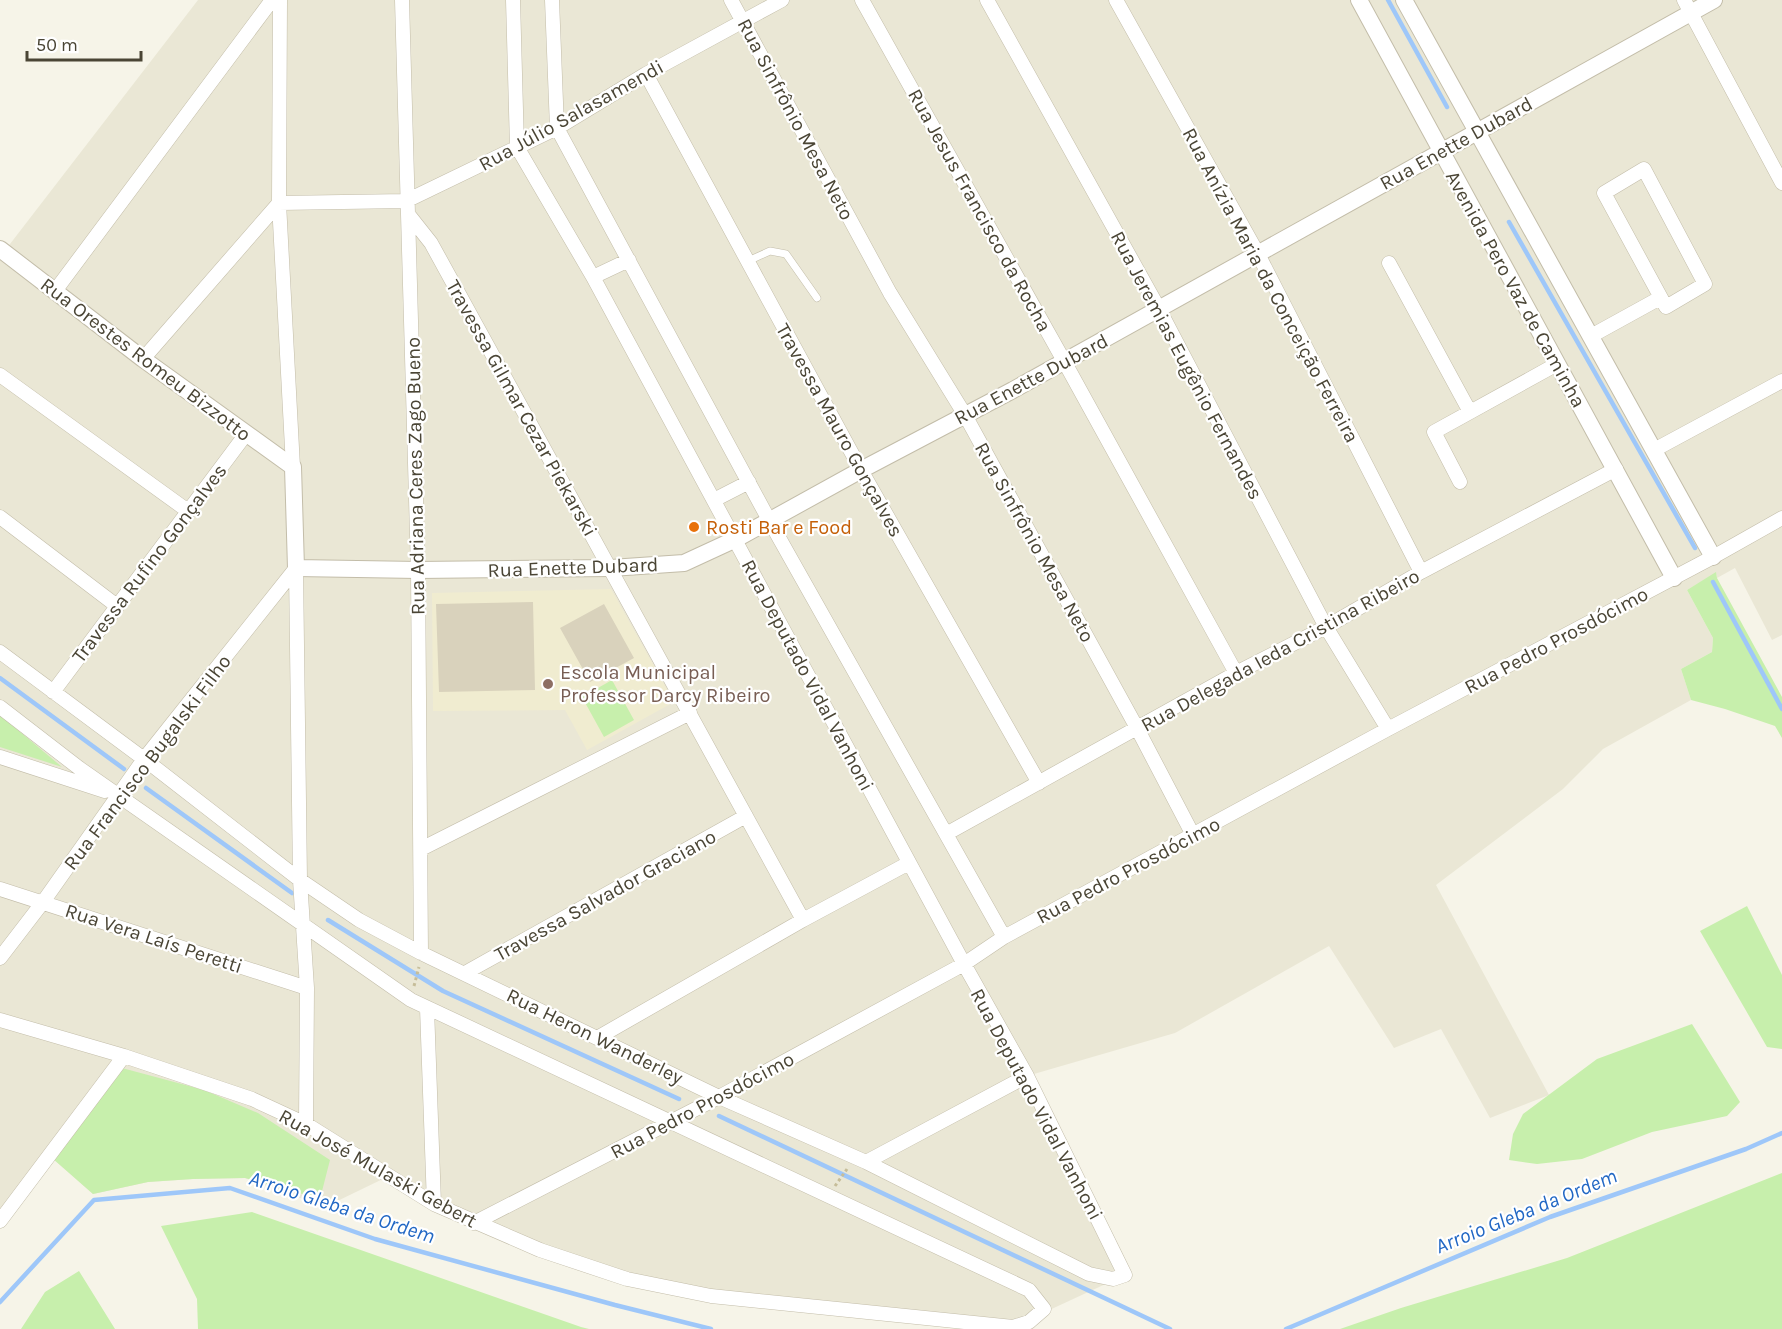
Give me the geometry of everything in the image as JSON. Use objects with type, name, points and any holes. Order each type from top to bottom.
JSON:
[{"type":"street","points":[[55,291],[272,0]]},
{"type":"street","points":[[280,0],[279,204],[296,568],[300,880],[307,987],[306,1124]]},
{"type":"street","name":"Rua Adriana Ceres Zago Bueno","points":[[402,0],[418,570],[420,958]]},
{"type":"street","name":"Rua Deputado Vidal Vanhoni","points":[[513,0],[517,147],[593,277],[909,863],[1027,1076],[1125,1275]]},
{"type":"street","name":"Rua Deputado Vidal Vanhoni","points":[[552,0],[557,128],[769,520],[1004,937]]},
{"type":"street","name":"Rua Sinfrônio Mesa Neto","points":[[731,0],[890,293],[965,415],[1137,728],[1193,835]]},
{"type":"street","name":"Rua Júlio Salasamendi","points":[[279,204],[407,208],[517,147],[557,128],[646,74],[782,0]]},
{"type":"street","name":"Rua Jesus Francisco da Rocha","points":[[861,0],[1236,673]]},
{"type":"street","name":"Rua Jeremias Eugênio Fernandes","points":[[987,0],[1159,309],[1326,627],[1388,729]]},
{"type":"street","name":"Rua Anízia Maria da Conceição Ferreira","points":[[1116,0],[1258,254],[1421,572]]},
{"type":"street","name":"Avenida Pero Vaz de Caminha","points":[[1359,0],[1674,578]]},
{"type":"street","points":[[1404,0],[1713,557]]},
{"type":"street","name":"Rua Enette Dubard","points":[[296,568],[418,570],[611,568],[684,563],[736,539],[1159,309],[1476,132],[1688,6],[1714,0]]},
{"type":"street","points":[[1688,6],[1782,183]]},
{"type":"street","name":"Travessa Mauro Gonçalves","points":[[646,74],[861,470],[1039,783]]},
{"type":"street","points":[[1644,169],[1705,284],[1666,307],[1660,298],[1604,193],[1644,169]]},
{"type":"street","points":[[144,359],[279,204]]},
{"type":"street","name":"Travessa Gilmar Cezar Piekarski","points":[[407,208],[431,243],[803,920]]},
{"type":"street","name":"Rua Orestes Romeu Bizzotto","points":[[0,249],[144,359],[293,467]]},
{"type":"street","points":[[593,277],[629,260]]},
{"type":"street","points":[[1389,263],[1470,412]]},
{"type":"street","points":[[1591,336],[1660,298]]},
{"type":"street","points":[[1460,482],[1434,432],[1557,364]]},
{"type":"street","points":[[0,375],[188,511]]},
{"type":"street","points":[[1654,450],[1782,381]]},
{"type":"street","name":"Travessa Rufino Gonçalves","points":[[53,692],[246,434]]},
{"type":"street","name":"Rua Delegada Ieda Cristina Ribeiro","points":[[946,834],[1236,673],[1326,627],[1421,572],[1616,470]]},
{"type":"street","points":[[714,500],[749,482]]},
{"type":"street","points":[[0,517],[117,606]]},
{"type":"street","name":"Rua Pedro Prosdócimo","points":[[474,1223],[719,1097],[964,964],[1004,937],[1782,518]]},
{"type":"street","name":"Rua Francisco Bugalski Filho","points":[[0,958],[43,902],[144,759],[296,568]]},
{"type":"street","name":"Rua Heron Wanderley","points":[[0,652],[144,759],[300,880],[420,958],[465,973],[719,1097],[866,1162],[1089,1274],[1113,1279],[1125,1275]]},
{"type":"street","points":[[0,707],[80,768],[411,1000],[671,1121]]},
{"type":"street","points":[[421,849],[690,712]]},
{"type":"street","points":[[0,757],[118,795]]},
{"type":"street","name":"Travessa Salvador Graciano","points":[[465,973],[746,816]]},
{"type":"street","points":[[597,1038],[803,920],[909,863]]},
{"type":"street","name":"Rua Vera Laís Peretti","points":[[0,889],[307,987]]},
{"type":"street","points":[[427,1008],[434,1204]]},
{"type":"street","name":"Rua José Mulaski Gebert","points":[[0,1020],[124,1056],[252,1099],[306,1124],[434,1204],[540,1250],[627,1279],[711,1296],[1013,1327],[1029,1322],[1044,1309],[1029,1290],[829,1198],[671,1121]]},
{"type":"street","points":[[0,1221],[124,1056]]},
{"type":"street","points":[[866,1162],[1027,1076]]},
{"type":"lane","points":[[748,261],[770,251],[786,254],[816,298]]},
{"type":"path","points":[[413,991],[420,958]]},
{"type":"path","points":[[834,1188],[852,1162]]},
{"type":"shaded area","points":[[198,0],[1782,0],[1782,635],[1772,640],[1735,568],[1717,578],[1716,573],[1687,590],[1713,638],[1712,652],[1681,669],[1691,700],[1603,749],[1563,789],[1436,885],[1549,1095],[1490,1118],[1441,1029],[1394,1048],[1329,946],[1175,1033],[1027,1076],[1125,1275],[1013,1327],[711,1296],[607,1275],[474,1223],[389,1176],[325,1207],[245,1178],[148,1182],[93,1194],[52,1158],[0,1224],[0,257]]},
{"type":"shaded area","name":"Escola Municipal Professor Darcy Ribeiro","points":[[611,589],[674,702],[587,750],[565,710],[433,711],[432,593]]},
{"type":"green space","points":[[1716,572],[1717,578],[1782,697],[1782,738],[1775,726],[1691,700],[1681,669],[1712,652],[1713,638],[1687,590]]},
{"type":"green space","points":[[612,680],[634,720],[604,737],[582,697]]},
{"type":"green space","points":[[0,715],[62,767],[0,747]]},
{"type":"green space","points":[[1747,906],[1782,975],[1782,1049],[1767,1047],[1700,931]]},
{"type":"green space","points":[[1692,1024],[1740,1102],[1727,1116],[1652,1132],[1582,1159],[1537,1164],[1509,1160],[1513,1134],[1523,1114],[1597,1059]]},
{"type":"green space","points":[[122,1068],[204,1090],[258,1113],[330,1160],[320,1199],[245,1178],[148,1182],[93,1194],[52,1158]]},
{"type":"green space","points":[[1782,1173],[1782,1329],[1340,1329],[1401,1308],[1567,1258]]},
{"type":"green space","points":[[252,1212],[589,1329],[198,1329],[197,1299],[161,1226]]},
{"type":"green space","points":[[79,1271],[115,1329],[21,1329],[45,1292]]},
{"type":"building","points":[[533,602],[535,690],[439,692],[436,604]]},
{"type":"building","points":[[604,604],[634,658],[590,682],[560,628]]},
{"type":"waterway","points":[[1388,0],[1447,107]]},
{"type":"waterway","points":[[1509,222],[1695,548]]},
{"type":"waterway","points":[[1713,582],[1782,709]]},
{"type":"waterway","points":[[0,678],[124,769]]},
{"type":"waterway","points":[[146,788],[292,893]]},
{"type":"waterway","points":[[328,920],[443,991],[679,1099]]},
{"type":"waterway","points":[[719,1116],[1170,1329]]},
{"type":"waterway","name":"Arroio Gleba da Ordem","points":[[1286,1329],[1550,1217],[1746,1149],[1782,1133]]},
{"type":"waterway","name":"Arroio Gleba da Ordem","points":[[0,1302],[94,1200],[230,1188],[375,1239],[711,1329]]},
{"type":"place","name":"Rosti Bar e Food","points":[[694,527]]},
{"type":"place","name":"Escola Municipal Professor Darcy Ribeiro","points":[[548,684]]}]
